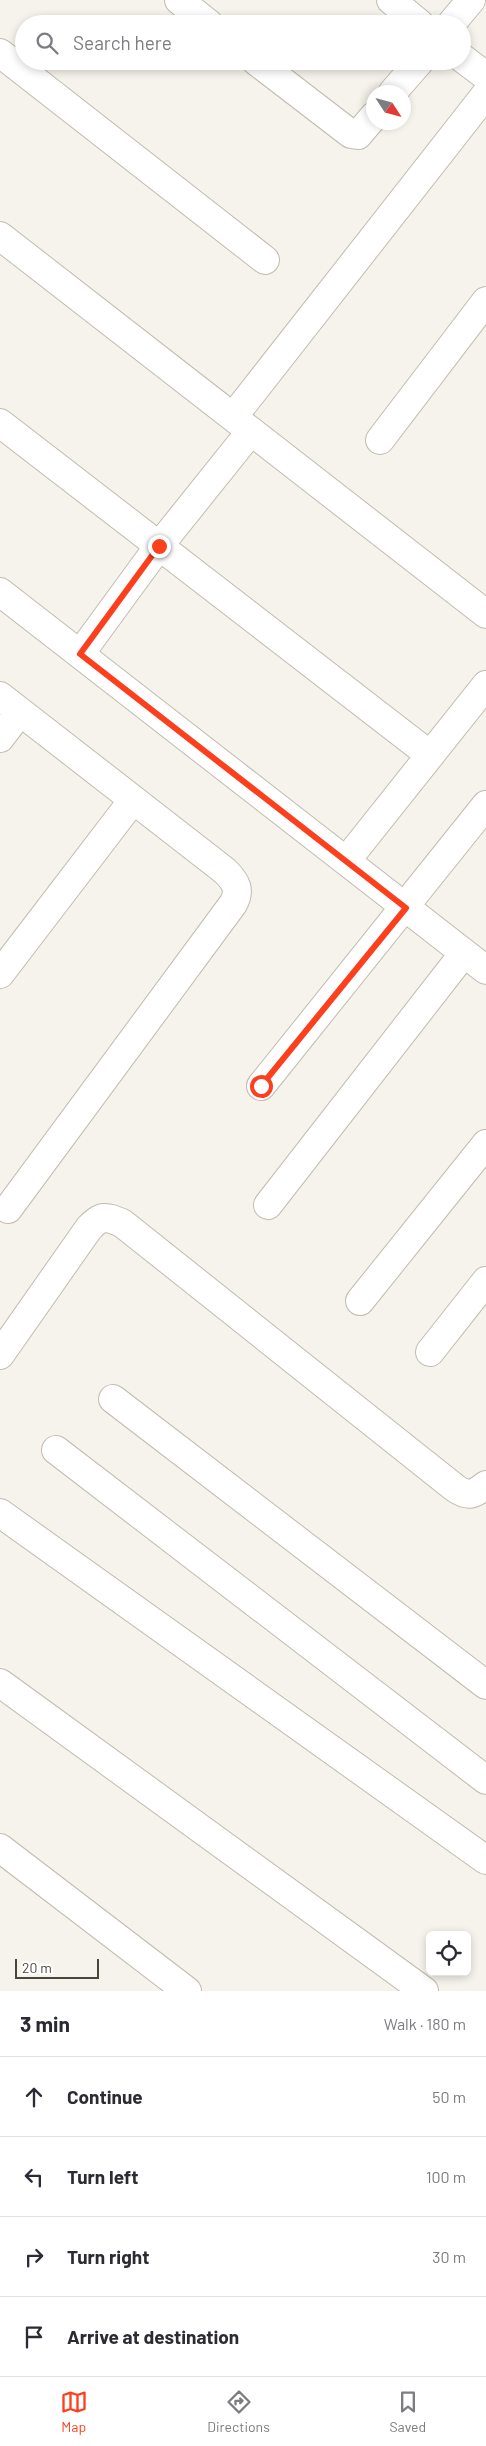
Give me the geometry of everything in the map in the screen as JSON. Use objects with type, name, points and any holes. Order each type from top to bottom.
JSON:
[{"type":"street","points":[[179,0],[198,15]]},
{"type":"street","points":[[390,0],[409,15]]},
{"type":"street","points":[[458,15],[471,0]]},
{"type":"street","points":[[0,53],[15,65]]},
{"type":"street","points":[[471,65],[486,76]]},
{"type":"street","points":[[22,70],[265,260]]},
{"type":"street","points":[[268,70],[350,134],[358,135],[366,126]]},
{"type":"street","points":[[399,85],[412,70]]},
{"type":"street","points":[[80,654],[159,546],[242,424],[486,94]]},
{"type":"street","points":[[0,236],[486,614]]},
{"type":"street","points":[[380,440],[486,301]]},
{"type":"street","points":[[0,423],[430,755]]},
{"type":"street","points":[[0,592],[486,970]]},
{"type":"street","points":[[346,862],[486,685]]},
{"type":"street","points":[[0,738],[10,704],[230,876],[234,880],[238,891],[237,897],[8,1209]]},
{"type":"street","points":[[0,974],[132,800]]},
{"type":"street","points":[[261,1086],[406,908],[486,805]]},
{"type":"street","points":[[268,1205],[464,953]]},
{"type":"street","points":[[360,1301],[486,1144]]},
{"type":"street","points":[[0,1355],[89,1228],[98,1219],[108,1217],[122,1223],[455,1488],[465,1495],[472,1495],[486,1485]]},
{"type":"street","points":[[430,1352],[486,1280]]},
{"type":"street","points":[[112,1399],[486,1685]]},
{"type":"street","points":[[56,1450],[486,1780]]},
{"type":"street","points":[[0,1513],[486,1860]]},
{"type":"street","points":[[0,1683],[424,1991]]},
{"type":"street","points":[[0,1848],[187,1991]]},
{"type":"route","points":[[159,546],[80,654],[406,908],[261,1086]]}]
